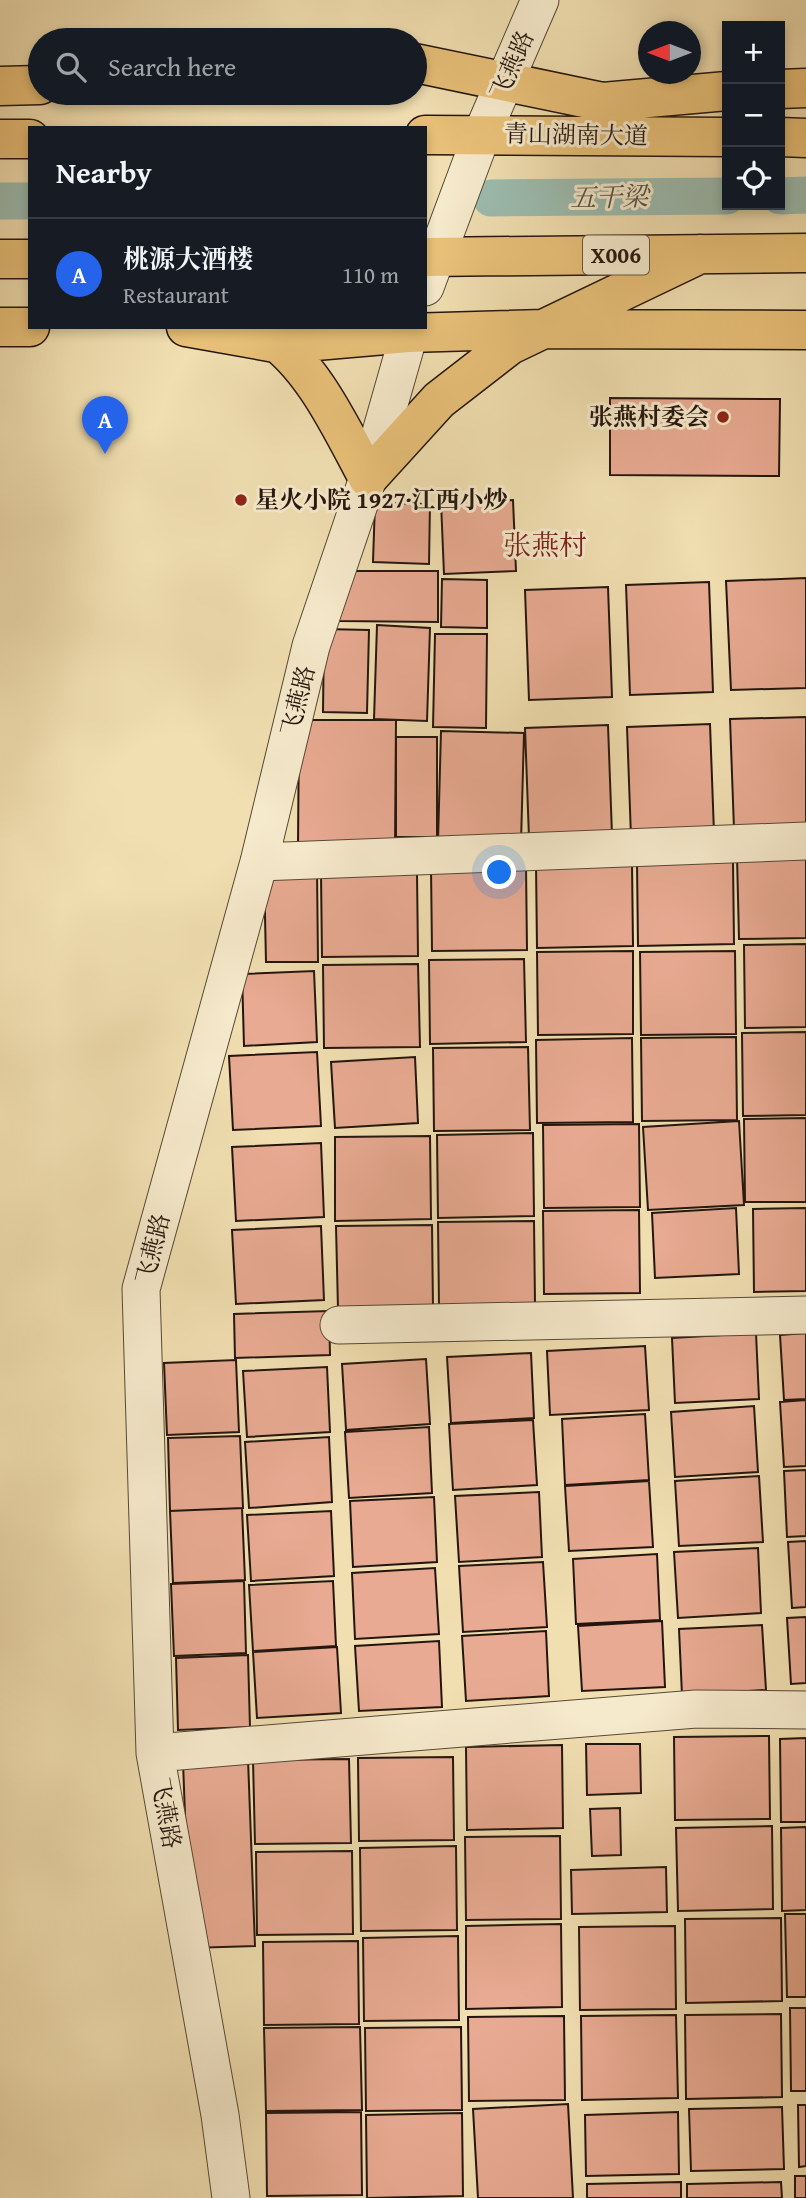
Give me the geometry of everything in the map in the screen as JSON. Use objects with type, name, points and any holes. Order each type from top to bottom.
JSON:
[{"type":"main road","points":[[427,66],[603,102],[722,91]]},
{"type":"main road","points":[[0,86],[28,85]]},
{"type":"main road","points":[[785,89],[806,88]]},
{"type":"main road","name":"青山湖南大道","points":[[427,135],[722,137]]},
{"type":"main road","points":[[785,137],[806,138]]},
{"type":"main road","points":[[0,139],[28,139]]},
{"type":"main road","name":"X006","points":[[429,267],[701,254],[806,253]]},
{"type":"main road","points":[[268,336],[325,398],[368,478],[439,400],[510,345],[701,254]]},
{"type":"main road","points":[[0,259],[28,259]]},
{"type":"main road","points":[[0,327],[28,327]]},
{"type":"main road","points":[[204,329],[268,336],[410,330],[806,330]]},
{"type":"street","name":"飞燕路","points":[[429,267],[504,81],[540,0]]},
{"type":"street","name":"飞燕路","points":[[231,2198],[220,2115],[155,1753],[141,1289],[259,862],[311,646],[368,478],[410,330]]},
{"type":"street","points":[[259,862],[806,841]]},
{"type":"street","points":[[339,1325],[806,1315]]},
{"type":"street","points":[[155,1753],[696,1709],[806,1710]]},
{"type":"building","points":[[610,398],[780,399],[779,476],[610,475]]},
{"type":"building","points":[[513,500],[516,571],[444,574],[441,502]]},
{"type":"building","points":[[375,503],[430,504],[429,564],[373,562]]},
{"type":"building","points":[[339,571],[438,571],[438,622],[339,621]]},
{"type":"building","points":[[806,578],[806,688],[731,690],[726,581]]},
{"type":"building","points":[[442,579],[487,580],[487,628],[441,627]]},
{"type":"building","points":[[709,582],[713,692],[630,695],[626,585]]},
{"type":"building","points":[[608,587],[612,697],[529,700],[525,590]]},
{"type":"building","points":[[377,625],[430,628],[427,721],[374,719]]},
{"type":"building","points":[[324,629],[369,630],[367,713],[323,712]]},
{"type":"building","points":[[435,634],[487,634],[486,728],[433,727]]},
{"type":"building","points":[[806,717],[806,827],[734,829],[730,719]]},
{"type":"building","points":[[299,720],[396,720],[395,848],[298,848]]},
{"type":"building","points":[[710,724],[714,833],[631,837],[627,727]]},
{"type":"building","points":[[608,725],[612,835],[529,838],[525,728]]},
{"type":"building","points":[[441,731],[524,733],[521,843],[438,841]]},
{"type":"building","points":[[396,737],[437,737],[437,837],[396,837]]},
{"type":"building","points":[[806,855],[806,938],[739,939],[737,856]]},
{"type":"building","points":[[733,861],[734,944],[638,946],[637,862]]},
{"type":"building","points":[[632,863],[633,946],[537,948],[536,864]]},
{"type":"building","points":[[526,866],[527,950],[432,951],[431,868]]},
{"type":"building","points":[[264,869],[317,869],[318,962],[266,962]]},
{"type":"building","points":[[417,873],[418,956],[322,957],[321,874]]},
{"type":"building","points":[[806,944],[806,1027],[745,1028],[744,945]]},
{"type":"building","points":[[633,951],[633,1034],[538,1035],[537,952]]},
{"type":"building","points":[[735,951],[736,1034],[641,1035],[640,952]]},
{"type":"building","points":[[524,959],[526,1042],[430,1044],[429,960]]},
{"type":"building","points":[[418,964],[420,1047],[324,1048],[323,965]]},
{"type":"building","points":[[314,971],[317,1042],[244,1046],[242,974]]},
{"type":"building","points":[[806,1032],[806,1115],[743,1116],[742,1033]]},
{"type":"building","points":[[736,1037],[737,1120],[642,1121],[641,1038]]},
{"type":"building","points":[[632,1038],[633,1122],[537,1123],[536,1040]]},
{"type":"building","points":[[528,1047],[530,1130],[434,1131],[433,1048]]},
{"type":"building","points":[[317,1052],[321,1126],[233,1130],[229,1056]]},
{"type":"building","points":[[415,1057],[418,1123],[335,1128],[331,1062]]},
{"type":"building","points":[[806,1118],[806,1202],[745,1202],[744,1119]]},
{"type":"building","points":[[739,1121],[744,1205],[648,1210],[643,1127]]},
{"type":"building","points":[[639,1124],[640,1207],[544,1208],[543,1125]]},
{"type":"building","points":[[533,1133],[534,1216],[438,1218],[437,1135]]},
{"type":"building","points":[[430,1136],[431,1219],[335,1221],[335,1137]]},
{"type":"building","points":[[321,1143],[324,1217],[236,1221],[232,1147]]},
{"type":"building","points":[[736,1208],[739,1274],[655,1278],[652,1213]]},
{"type":"building","points":[[806,1208],[806,1291],[754,1292],[753,1209]]},
{"type":"building","points":[[639,1210],[640,1293],[544,1294],[543,1211]]},
{"type":"building","points":[[534,1221],[535,1304],[439,1305],[438,1222]]},
{"type":"building","points":[[432,1225],[433,1308],[338,1309],[336,1226]]},
{"type":"building","points":[[321,1226],[324,1300],[236,1304],[232,1230]]},
{"type":"building","points":[[329,1311],[330,1355],[235,1358],[234,1314]]},
{"type":"building","points":[[756,1333],[759,1399],[675,1403],[672,1338]]},
{"type":"building","points":[[806,1333],[806,1399],[784,1400],[780,1335]]},
{"type":"building","points":[[645,1346],[649,1410],[550,1415],[547,1351]]},
{"type":"building","points":[[531,1353],[534,1418],[451,1423],[447,1357]]},
{"type":"building","points":[[426,1359],[430,1424],[346,1430],[342,1364]]},
{"type":"building","points":[[236,1360],[239,1432],[167,1435],[164,1363]]},
{"type":"building","points":[[327,1367],[330,1432],[247,1437],[243,1371]]},
{"type":"building","points":[[806,1400],[806,1466],[784,1467],[780,1402]]},
{"type":"building","points":[[754,1406],[758,1472],[675,1477],[671,1412]]},
{"type":"building","points":[[645,1414],[649,1480],[565,1485],[562,1419]]},
{"type":"building","points":[[533,1420],[537,1485],[453,1490],[449,1424]]},
{"type":"building","points":[[429,1427],[432,1493],[349,1498],[345,1432]]},
{"type":"building","points":[[240,1436],[243,1508],[170,1511],[168,1438]]},
{"type":"building","points":[[329,1437],[332,1502],[249,1508],[245,1442]]},
{"type":"building","points":[[806,1470],[806,1536],[787,1537],[784,1471]]},
{"type":"building","points":[[759,1476],[763,1542],[679,1546],[675,1481]]},
{"type":"building","points":[[649,1481],[653,1547],[569,1551],[565,1486]]},
{"type":"building","points":[[539,1492],[542,1557],[459,1562],[455,1496]]},
{"type":"building","points":[[434,1497],[437,1562],[353,1567],[350,1501]]},
{"type":"building","points":[[242,1508],[245,1580],[173,1583],[170,1511]]},
{"type":"building","points":[[331,1511],[334,1576],[251,1581],[247,1515]]},
{"type":"building","points":[[806,1541],[806,1607],[792,1608],[788,1542]]},
{"type":"building","points":[[758,1548],[761,1613],[678,1618],[674,1552]]},
{"type":"building","points":[[657,1554],[660,1620],[576,1624],[573,1559]]},
{"type":"building","points":[[543,1562],[547,1627],[463,1632],[459,1566]]},
{"type":"building","points":[[435,1568],[439,1634],[355,1639],[352,1573]]},
{"type":"building","points":[[244,1581],[246,1653],[174,1656],[171,1584]]},
{"type":"building","points":[[333,1581],[336,1646],[253,1651],[249,1585]]},
{"type":"building","points":[[806,1617],[806,1683],[791,1684],[787,1618]]},
{"type":"building","points":[[662,1621],[665,1687],[582,1691],[578,1626]]},
{"type":"building","points":[[762,1625],[766,1690],[682,1695],[679,1629]]},
{"type":"building","points":[[546,1631],[549,1696],[466,1701],[462,1636]]},
{"type":"building","points":[[439,1641],[442,1707],[359,1711],[355,1646]]},
{"type":"building","points":[[337,1647],[341,1713],[257,1718],[253,1652]]},
{"type":"building","points":[[248,1655],[250,1727],[178,1730],[176,1658]]},
{"type":"building","points":[[769,1736],[770,1819],[675,1820],[674,1737]]},
{"type":"building","points":[[806,1738],[806,1822],[781,1822],[780,1739]]},
{"type":"building","points":[[586,1744],[640,1744],[641,1793],[587,1795]]},
{"type":"building","points":[[562,1745],[563,1828],[467,1830],[466,1747]]},
{"type":"building","points":[[453,1757],[454,1840],[359,1841],[358,1758]]},
{"type":"building","points":[[248,1759],[255,1946],[190,1948],[183,1762]]},
{"type":"building","points":[[349,1759],[351,1843],[255,1844],[253,1760]]},
{"type":"building","points":[[620,1808],[621,1855],[592,1856],[590,1809]]},
{"type":"building","points":[[772,1826],[773,1909],[678,1911],[676,1828]]},
{"type":"building","points":[[806,1827],[806,1910],[782,1911],[781,1828]]},
{"type":"building","points":[[560,1836],[561,1919],[466,1920],[465,1837]]},
{"type":"building","points":[[456,1846],[457,1930],[361,1931],[360,1848]]},
{"type":"building","points":[[352,1851],[353,1934],[257,1935],[256,1852]]},
{"type":"building","points":[[666,1867],[667,1912],[572,1914],[571,1870]]},
{"type":"building","points":[[785,1914],[806,1914],[806,1997],[787,1997]]},
{"type":"building","points":[[781,1918],[782,2001],[686,2003],[685,1919]]},
{"type":"building","points":[[561,1924],[562,2007],[466,2009],[466,1926]]},
{"type":"building","points":[[675,1926],[676,2009],[580,2010],[579,1927]]},
{"type":"building","points":[[458,1936],[459,2020],[364,2021],[363,1938]]},
{"type":"building","points":[[358,1941],[359,2024],[264,2025],[263,1942]]},
{"type":"building","points":[[790,2008],[806,2008],[806,2091],[791,2091]]},
{"type":"building","points":[[781,2014],[782,2097],[686,2099],[685,2015]]},
{"type":"building","points":[[676,2015],[678,2098],[582,2100],[581,2016]]},
{"type":"building","points":[[564,2016],[565,2100],[469,2101],[468,2017]]},
{"type":"building","points":[[360,2027],[362,2110],[266,2111],[264,2028]]},
{"type":"building","points":[[461,2027],[462,2110],[366,2111],[365,2028]]},
{"type":"building","points":[[568,2104],[573,2198],[478,2198],[473,2109]]},
{"type":"building","points":[[798,2105],[806,2105],[806,2166],[799,2167]]},
{"type":"building","points":[[782,2107],[784,2169],[691,2171],[689,2109]]},
{"type":"building","points":[[361,2112],[362,2195],[267,2196],[266,2113]]},
{"type":"building","points":[[678,2112],[679,2174],[586,2176],[585,2115]]},
{"type":"building","points":[[462,2113],[463,2196],[367,2198],[366,2115]]},
{"type":"building","points":[[795,2176],[806,2176],[806,2198],[795,2198]]},
{"type":"building","points":[[681,2182],[681,2198],[587,2198],[587,2184]]},
{"type":"building","points":[[781,2182],[782,2198],[687,2198],[687,2184]]},
{"type":"waterway","name":"五干梁","points":[[785,196],[806,195]]},
{"type":"waterway","name":"五干梁","points":[[491,198],[722,196]]},
{"type":"waterway","name":"五干梁","points":[[0,201],[28,201]]},
{"type":"place","name":"张燕村委会","points":[[723,417]]},
{"type":"place","name":"桃源大酒楼","points":[[105,454]]},
{"type":"place","name":"星火小院 1927·江西小炒","points":[[241,500]]},
{"type":"district","name":"张燕村","points":[[545,545]]}]
